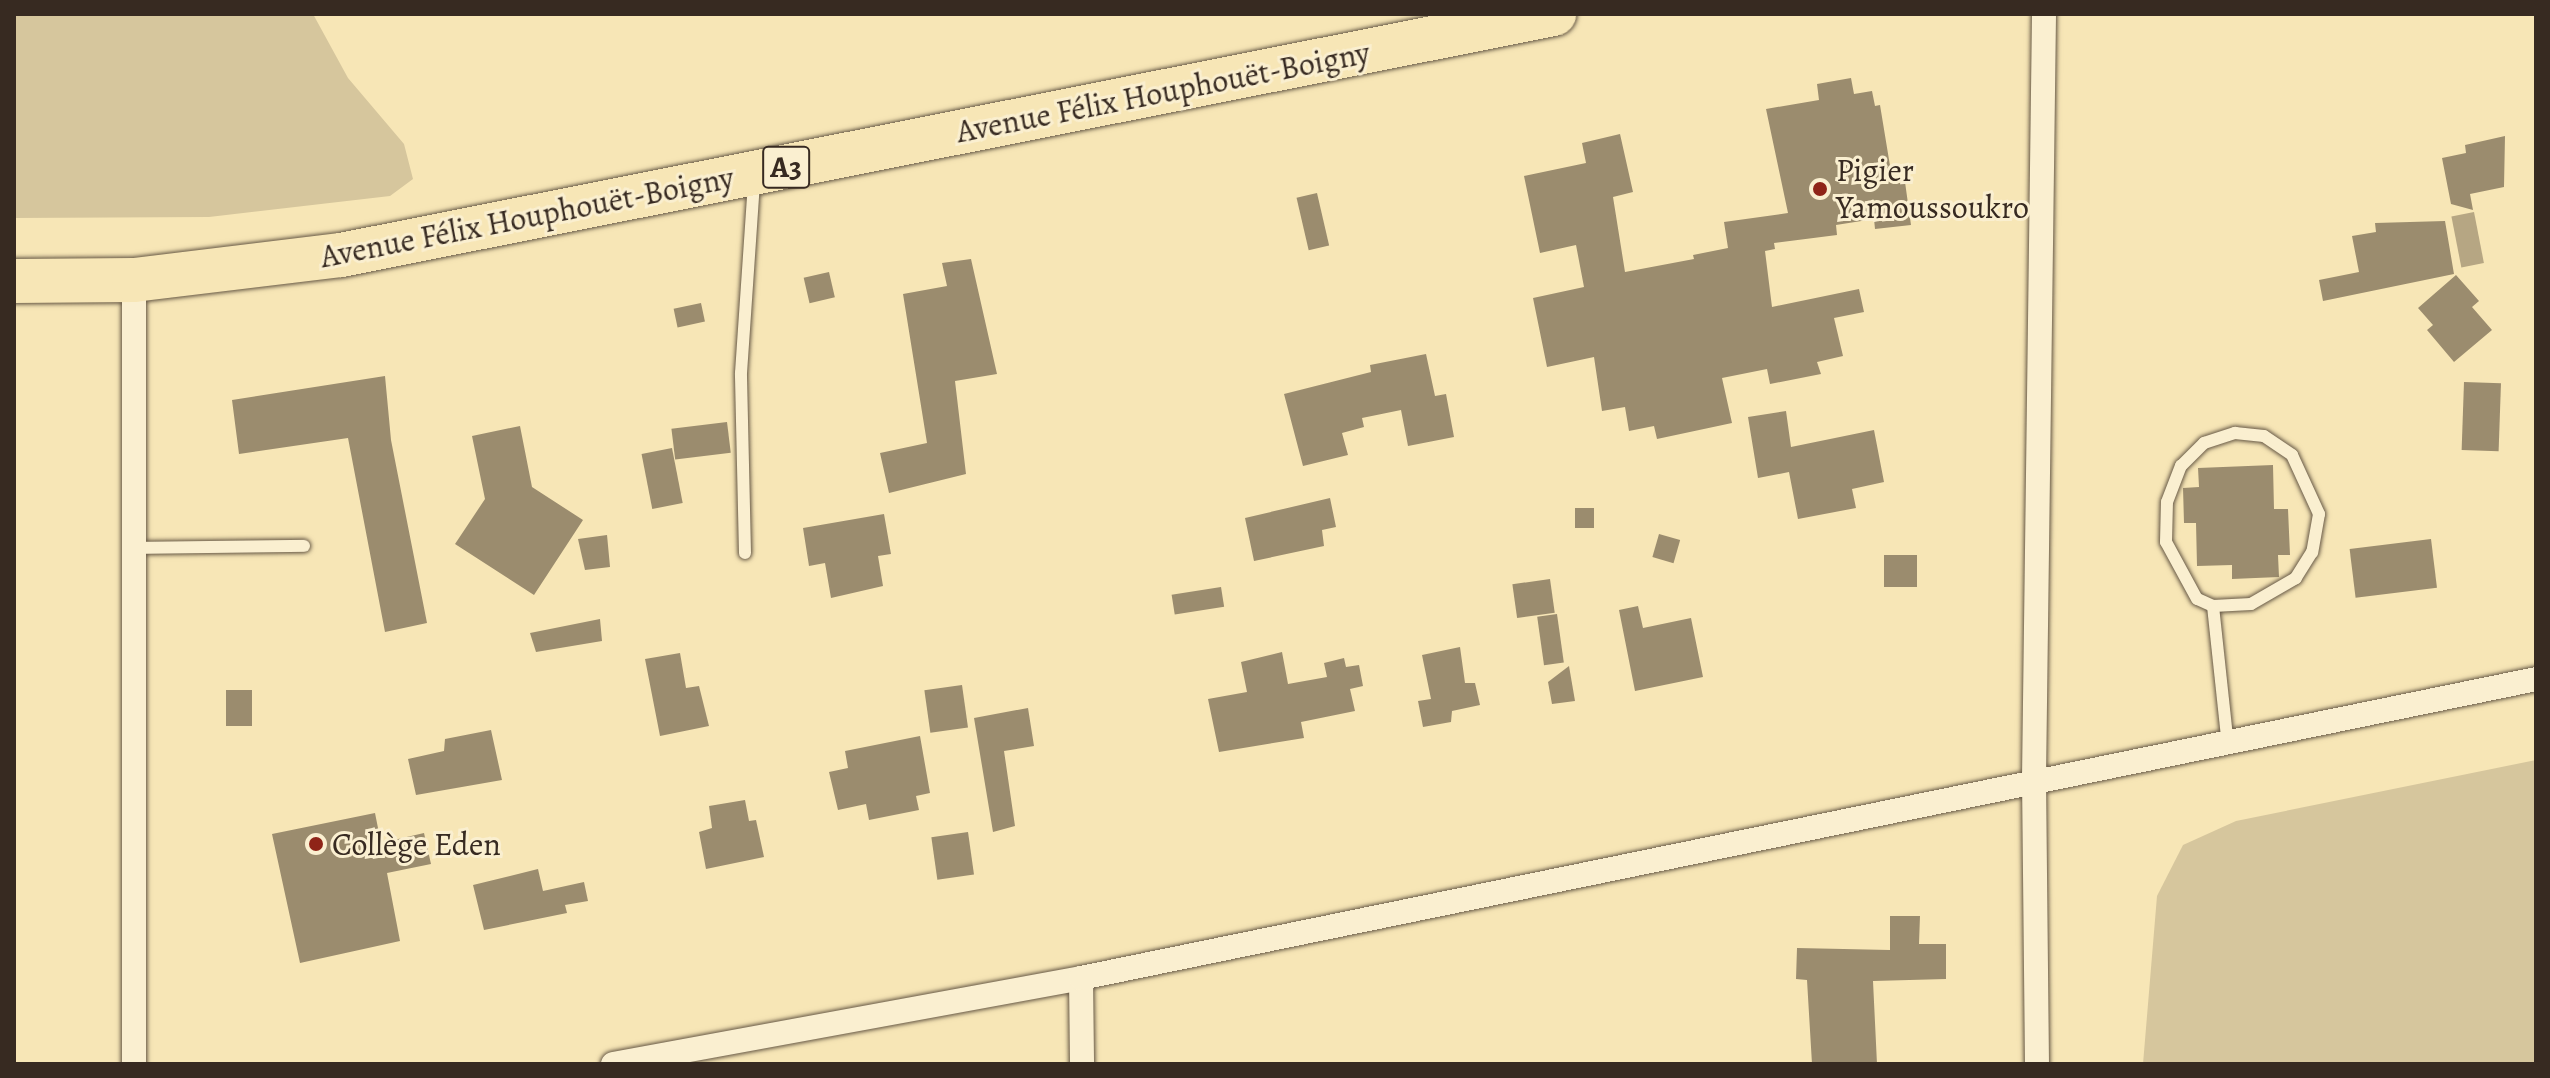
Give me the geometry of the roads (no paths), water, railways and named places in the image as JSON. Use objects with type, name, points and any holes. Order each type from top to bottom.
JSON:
[{"type":"highway","name":"Avenue Félix Houphouët-Boigny","points":[[14,281],[134,280],[341,255],[1554,14]]},
{"type":"street","points":[[2037,1064],[2034,779],[2044,14]]},
{"type":"street","points":[[134,280],[134,1064]]},
{"type":"street","points":[[613,1064],[1081,978],[2227,738],[2536,679]]},
{"type":"street","points":[[1081,978],[1082,1064]]},
{"type":"lane","points":[[745,553],[741,373],[754,174]]},
{"type":"lane","points":[[2235,433],[2264,436],[2292,455],[2308,486],[2319,514],[2312,552],[2296,578],[2278,592],[2251,604],[2213,606],[2197,599],[2166,542],[2167,502],[2181,466],[2204,443],[2235,433]]},
{"type":"lane","points":[[134,548],[304,546]]},
{"type":"lane","points":[[2213,606],[2227,738]]},
{"type":"place","name":"Pigier Yamoussoukro","points":[[1820,189]]},
{"type":"place","name":"Collège Eden","points":[[316,844]]}]
